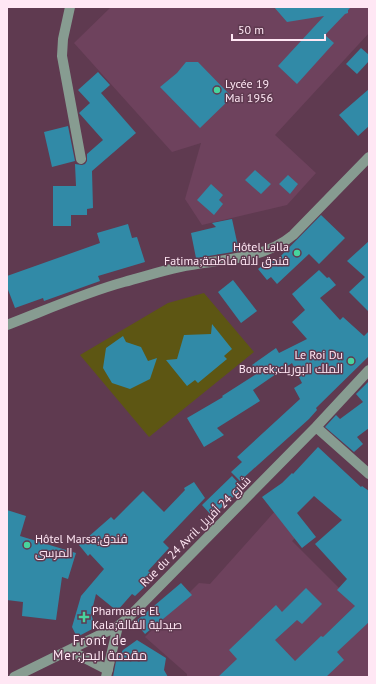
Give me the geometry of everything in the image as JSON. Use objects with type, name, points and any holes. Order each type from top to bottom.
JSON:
[{"type":"street","points":[[70,7],[63,39],[62,56],[81,159]]},
{"type":"street","points":[[7,325],[122,282],[180,267],[249,255],[275,248],[284,243],[293,235],[369,157]]},
{"type":"street","name":"Rue du 24 Avril شارع 24 أفريل","points":[[20,676],[118,626],[129,617],[316,427],[369,370]]},
{"type":"street","points":[[316,427],[369,474]]},
{"type":"street","points":[[69,650],[107,674],[118,626]]},
{"type":"shaded area","name":"Lycée 19 Mai 1956","points":[[111,7],[369,7],[369,33],[275,135],[316,173],[287,205],[202,225],[185,199],[201,143],[172,152],[74,43]]},
{"type":"shaded area","points":[[204,293],[254,352],[149,437],[80,355],[168,303]]},
{"type":"shaded area","points":[[276,510],[301,532],[292,541],[369,618],[369,677],[187,677],[187,674],[145,637],[199,583],[210,584]]},
{"type":"building","points":[[274,7],[351,7],[348,10],[348,13],[345,14],[325,35],[334,43],[297,84],[278,66],[324,16],[287,22]]},
{"type":"building","points":[[361,48],[369,55],[369,61],[357,74],[346,64]]},
{"type":"building","points":[[186,62],[198,62],[232,97],[200,128],[160,87],[177,73]]},
{"type":"building","points":[[98,72],[110,85],[101,93],[136,133],[92,171],[93,208],[87,209],[87,215],[71,215],[71,226],[53,226],[53,186],[76,186],[75,164],[85,164],[87,161],[87,154],[103,140],[79,113],[90,103],[78,90]]},
{"type":"building","points":[[369,89],[369,126],[358,136],[339,115]]},
{"type":"building","points":[[68,126],[75,161],[52,167],[44,132]]},
{"type":"building","points":[[255,170],[271,184],[261,194],[245,180]]},
{"type":"building","points":[[288,175],[298,184],[290,194],[279,184]]},
{"type":"building","points":[[211,184],[223,195],[219,200],[223,204],[214,215],[197,200]]},
{"type":"building","points":[[321,215],[345,238],[319,264],[309,254],[277,284],[271,277],[267,280],[258,269],[272,258],[275,262]]},
{"type":"building","points":[[232,219],[239,251],[196,258],[191,233],[216,227],[212,223]]},
{"type":"building","points":[[128,224],[132,238],[137,237],[145,262],[98,276],[100,281],[44,301],[43,298],[15,308],[7,287],[7,276],[100,243],[97,233]]},
{"type":"building","points":[[369,241],[369,312],[349,292],[365,277],[347,261]]},
{"type":"building","points":[[319,270],[327,278],[329,277],[336,285],[320,298],[340,320],[343,317],[364,336],[369,331],[369,356],[316,408],[317,410],[309,419],[240,481],[231,472],[242,462],[237,457],[300,399],[294,388],[302,383],[292,363],[253,390],[260,401],[217,428],[224,435],[204,447],[187,418],[223,397],[222,396],[258,373],[252,365],[276,348],[279,353],[307,339],[292,322],[305,310],[292,294]]},
{"type":"building","points":[[233,280],[257,311],[241,323],[218,292]]},
{"type":"building","points":[[212,324],[232,349],[224,356],[227,359],[198,383],[195,380],[187,386],[166,360],[177,359],[184,335],[211,334]]},
{"type":"building","points":[[123,336],[126,342],[141,347],[148,361],[157,358],[150,379],[130,389],[112,383],[103,368],[106,348]]},
{"type":"building","points":[[369,381],[369,428],[357,437],[363,444],[354,452],[325,427],[336,415],[340,419],[363,402],[356,394]]},
{"type":"building","points":[[318,447],[361,487],[362,486],[369,491],[369,622],[337,652],[344,660],[326,677],[218,677],[237,659],[229,650],[276,605],[282,612],[306,588],[322,604],[302,624],[297,620],[275,640],[295,661],[321,636],[323,637],[355,606],[337,590],[347,579],[315,544],[342,520],[314,496],[297,513],[316,537],[302,548],[262,497],[282,483],[292,473],[293,474]]},
{"type":"building","points":[[232,476],[243,488],[212,516],[202,505]]},
{"type":"building","points":[[194,482],[205,498],[163,542],[169,548],[148,571],[155,577],[135,596],[132,594],[117,611],[96,594],[91,614],[93,620],[98,626],[77,637],[72,627],[81,596],[104,569],[90,554],[88,556],[79,545],[111,517],[114,520],[143,491],[164,512],[185,490],[184,488]]},
{"type":"building","points":[[7,510],[26,516],[20,536],[76,553],[68,579],[62,577],[56,620],[22,616],[23,602],[7,600]]},
{"type":"building","points":[[181,583],[192,595],[145,634],[135,622]]},
{"type":"building","points":[[137,640],[166,658],[164,670],[168,677],[113,677],[116,661],[123,650]]},
{"type":"place","name":"Lycée 19 Mai 1956","points":[[217,90]]},
{"type":"place","name":"Hôtel Lalla Fatima;فندق لالة فاطمة","points":[[297,253]]},
{"type":"place","name":"Le Roi Du Bourek;الملك البوريك","points":[[351,361]]},
{"type":"place","name":"Hôtel Marsa;فندق المرسى","points":[[27,545]]},
{"type":"place","name":"Pharmacie El Kala;صيدلية القالة","points":[[84,617]]},
{"type":"district","name":"Front de Mer;مقدمة البحر","points":[[100,648]]}]
